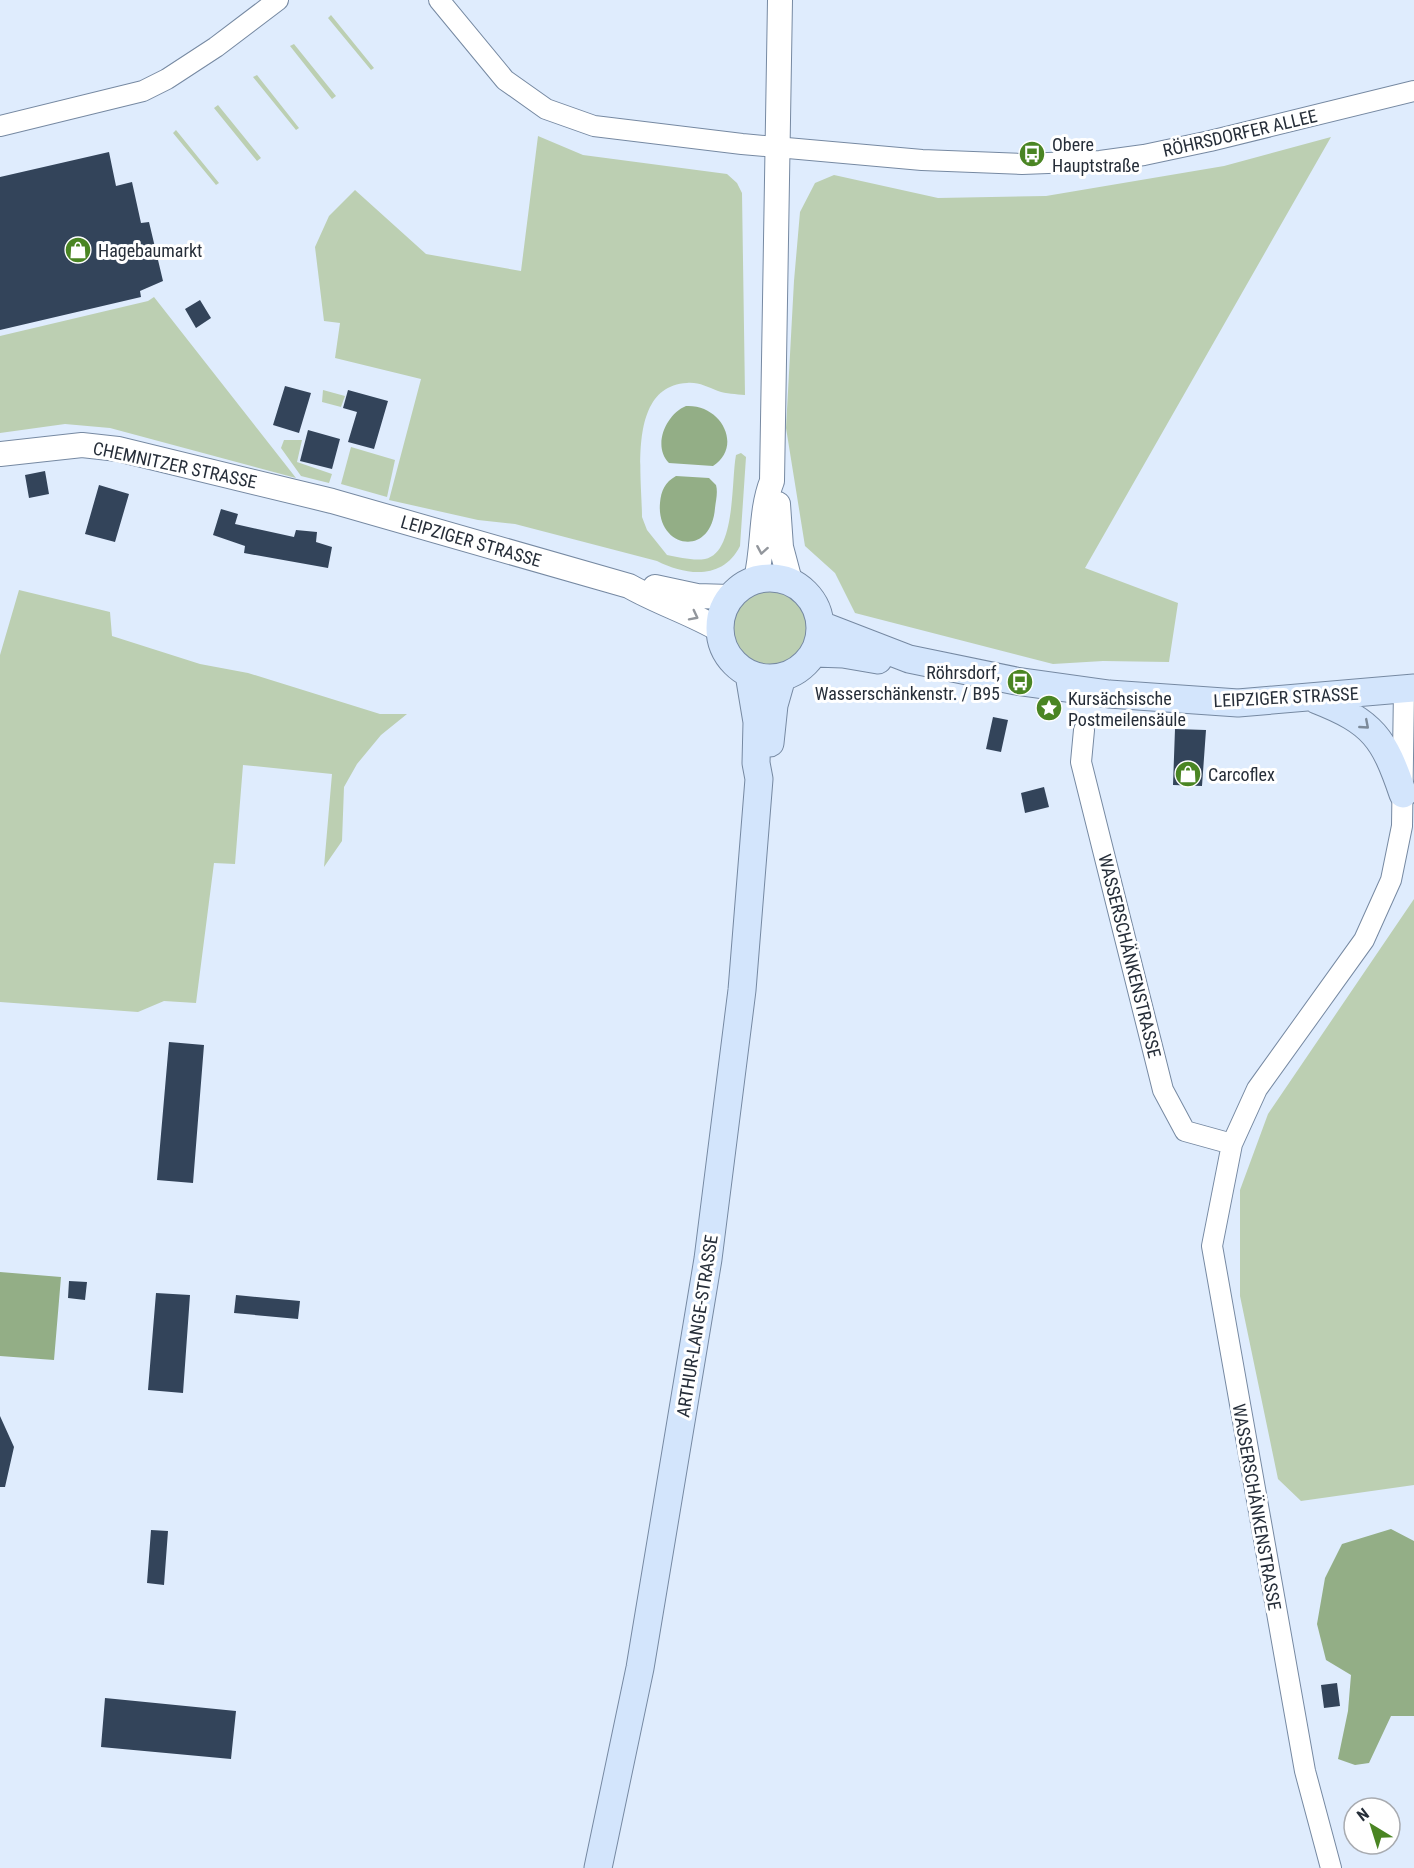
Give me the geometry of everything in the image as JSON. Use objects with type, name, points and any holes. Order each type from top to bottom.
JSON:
[{"type":"main road","points":[[772,577],[790,581],[811,597],[818,610],[821,625],[814,653],[805,664],[782,677],[766,678],[749,674],[738,667],[721,642],[722,611],[730,597],[741,586],[756,579],[772,577]]},
{"type":"main road","name":"LEIPZIGER STRASSE","points":[[821,625],[909,659],[1016,681],[1109,694],[1238,703],[1409,689]]},
{"type":"main road","name":"LEIPZIGER STRASSE","points":[[814,653],[843,654],[886,661],[909,659]]},
{"type":"main road","name":"ARTHUR-LANGE-STRASSE","points":[[598,1868],[651,1609],[708,1259],[742,990],[759,779],[756,763],[755,705],[749,674]]},
{"type":"main road","name":"ARTHUR-LANGE-STRASSE","points":[[759,779],[767,765],[774,705],[782,677]]},
{"type":"main road","points":[[1314,698],[1362,720],[1377,736],[1403,794]]},
{"type":"street","points":[[0,126],[142,91],[167,79],[216,47],[278,0]]},
{"type":"street","name":"RÖHRSDORFER ALLEE","points":[[439,0],[505,80],[546,109],[594,126],[777,147],[922,160],[1022,164],[1100,161],[1144,155],[1210,141],[1414,91]]},
{"type":"street","points":[[756,579],[763,546],[767,495],[772,481],[780,0]]},
{"type":"street","name":"CHEMNITZER STRASSE","points":[[0,453],[82,445],[118,449],[314,496]]},
{"type":"street","points":[[772,481],[778,493],[781,547],[790,581]]},
{"type":"street","name":"LEIPZIGER STRASSE","points":[[314,496],[629,586],[649,598],[692,614],[720,630]]},
{"type":"street","name":"LEIPZIGER STRASSE","points":[[629,586],[653,586],[697,596],[730,597]]},
{"type":"street","name":"WASSERSCHÄNKENSTRASSE","points":[[1331,1868],[1305,1771],[1212,1246],[1232,1144],[1257,1089],[1364,940],[1391,880],[1402,826],[1409,689]]},
{"type":"street","name":"WASSERSCHÄNKENSTRASSE","points":[[1083,730],[1081,762],[1163,1090],[1185,1131],[1232,1144]]},
{"type":"shaded area","points":[[331,15],[374,68],[371,70],[328,18]]},
{"type":"shaded area","points":[[294,44],[336,96],[332,99],[290,46]]},
{"type":"shaded area","points":[[257,75],[299,128],[296,130],[253,77]]},
{"type":"shaded area","points":[[218,105],[261,158],[257,161],[214,108]]},
{"type":"shaded area","points":[[176,130],[219,183],[216,185],[173,133]]},
{"type":"shaded area","points":[[538,136],[583,155],[727,174],[737,183],[742,193],[745,395],[724,393],[691,383],[668,388],[655,400],[646,416],[640,458],[642,517],[647,530],[667,555],[705,559],[715,554],[722,544],[730,515],[736,455],[741,453],[746,457],[740,546],[733,557],[714,570],[692,572],[680,570],[657,561],[515,524],[478,520],[389,500],[421,379],[335,358],[340,323],[324,321],[315,247],[329,216],[355,190],[426,254],[521,271]]},
{"type":"shaded area","points":[[1331,137],[1085,568],[1178,603],[1169,662],[1103,661],[1053,664],[855,613],[835,573],[805,546],[786,428],[800,212],[815,183],[834,175],[938,198],[1046,196],[1224,166]]},
{"type":"shaded area","points":[[154,297],[296,478],[110,428],[65,424],[0,433],[0,336],[148,301]]},
{"type":"shaded area","points":[[323,390],[345,396],[341,407],[322,402]]},
{"type":"shaded area","points":[[686,406],[699,407],[710,412],[724,428],[727,438],[726,448],[722,458],[713,466],[669,463],[664,456],[662,440],[667,423]]},
{"type":"shaded area","points":[[284,440],[302,440],[297,462],[332,474],[329,483],[301,476],[281,448]]},
{"type":"shaded area","points":[[351,447],[395,460],[387,497],[341,484]]},
{"type":"shaded area","points":[[676,476],[709,478],[716,485],[715,508],[711,524],[704,535],[695,541],[684,542],[675,538],[666,530],[661,518],[660,503],[663,491],[666,484]]},
{"type":"shaded area","points":[[770,589],[784,592],[797,600],[805,613],[808,627],[805,641],[797,654],[784,662],[770,665],[756,662],[743,654],[735,641],[732,627],[735,613],[743,600],[756,592]]},
{"type":"shaded area","points":[[19,590],[110,612],[112,636],[200,664],[248,673],[380,714],[407,714],[381,735],[357,764],[344,787],[342,841],[324,867],[332,774],[243,765],[235,864],[214,863],[196,1003],[164,1001],[138,1012],[0,1002],[0,655]]},
{"type":"shaded area","points":[[1414,899],[1414,1485],[1301,1501],[1278,1479],[1240,1296],[1240,1190],[1268,1114]]},
{"type":"shaded area","points":[[0,1272],[61,1277],[54,1360],[0,1356]]},
{"type":"shaded area","points":[[1391,1529],[1414,1541],[1414,1716],[1391,1716],[1369,1763],[1355,1765],[1338,1759],[1348,1711],[1351,1675],[1326,1660],[1317,1624],[1325,1578],[1342,1544]]},
{"type":"building","name":"Hagebaumarkt","points":[[109,152],[116,186],[132,182],[141,223],[149,222],[163,281],[140,291],[141,297],[0,330],[0,177]]},
{"type":"building","points":[[200,300],[211,318],[196,328],[185,309]]},
{"type":"building","points":[[285,386],[311,393],[299,433],[273,425]]},
{"type":"building","points":[[348,390],[388,401],[374,449],[348,442],[357,412],[343,408]]},
{"type":"building","points":[[308,430],[340,439],[332,469],[300,461]]},
{"type":"building","points":[[45,471],[49,494],[29,498],[25,475]]},
{"type":"building","points":[[99,485],[129,494],[115,542],[85,534]]},
{"type":"building","points":[[221,509],[238,514],[235,524],[294,537],[296,530],[317,532],[316,542],[332,547],[328,568],[244,553],[245,546],[213,535]]},
{"type":"building","points":[[993,717],[1008,720],[1001,752],[986,749]]},
{"type":"building","points":[[1175,729],[1206,730],[1202,786],[1173,785]]},
{"type":"building","points":[[1044,787],[1049,807],[1025,813],[1021,793]]},
{"type":"building","points":[[169,1042],[204,1045],[193,1183],[157,1180]]},
{"type":"building","points":[[69,1281],[87,1282],[85,1300],[68,1298]]},
{"type":"building","points":[[156,1293],[190,1295],[183,1393],[148,1390]]},
{"type":"building","points":[[236,1295],[300,1301],[298,1319],[234,1313]]},
{"type":"building","points":[[0,1416],[14,1447],[5,1487],[0,1487]]},
{"type":"building","points":[[151,1530],[168,1531],[164,1585],[147,1583]]},
{"type":"building","points":[[1337,1683],[1340,1706],[1324,1708],[1321,1685]]},
{"type":"building","points":[[105,1698],[236,1711],[231,1759],[101,1747]]},
{"type":"place","name":"Obere Hauptstraße","points":[[1032,154]]},
{"type":"place","name":"Hagebaumarkt","points":[[78,250]]},
{"type":"place","name":"Röhrsdorf, Wasserschänkenstr. / B95","points":[[1020,682]]},
{"type":"place","name":"Kursächsische Postmeilensäule","points":[[1049,708]]},
{"type":"place","name":"Carcoflex","points":[[1188,774]]}]
